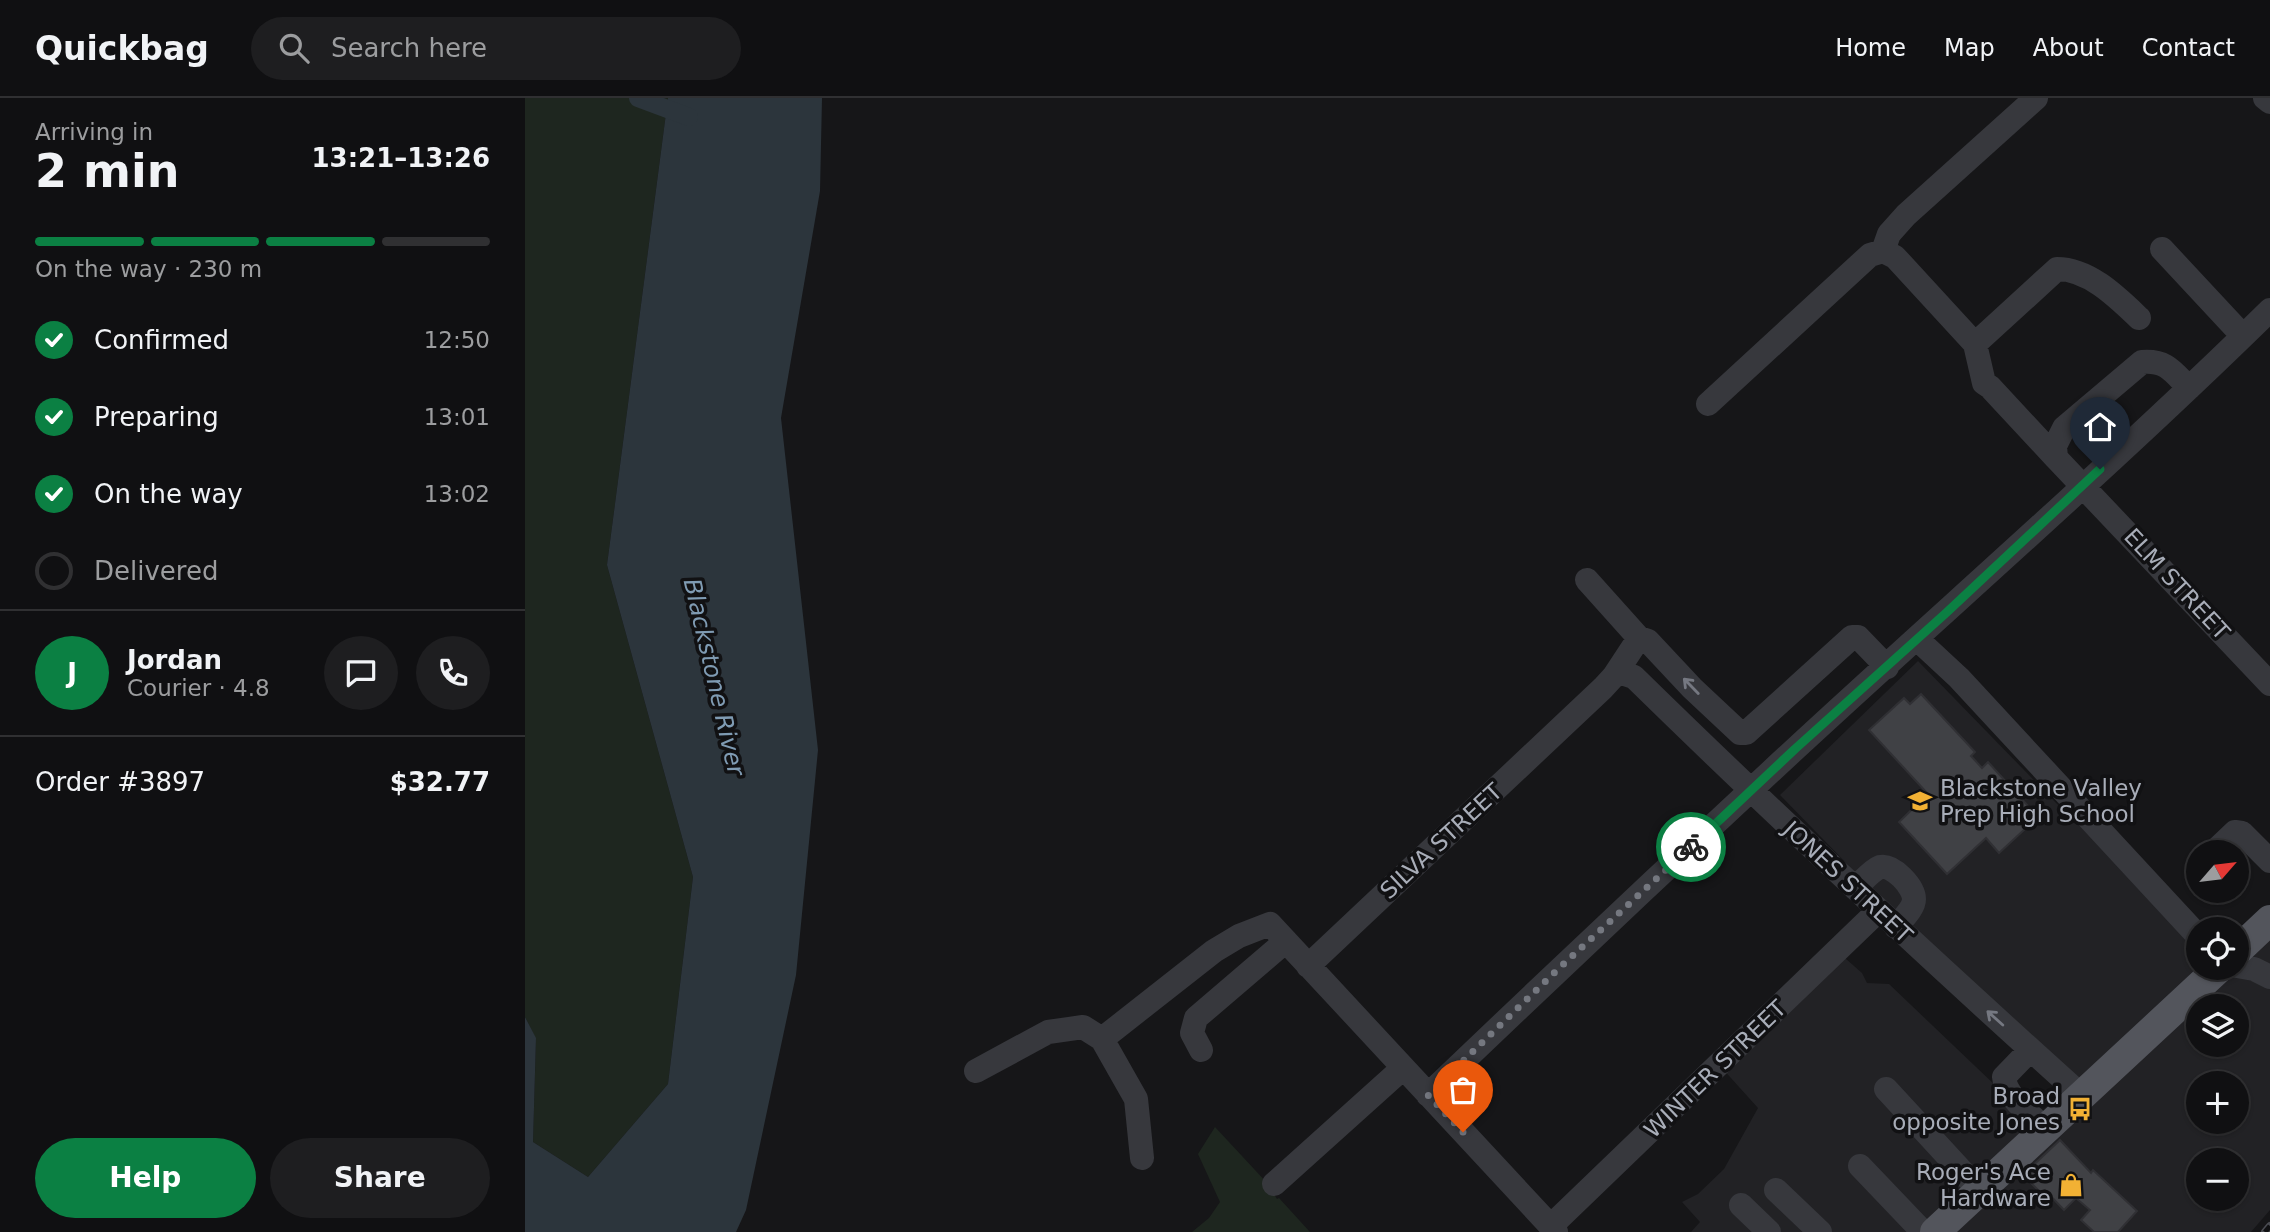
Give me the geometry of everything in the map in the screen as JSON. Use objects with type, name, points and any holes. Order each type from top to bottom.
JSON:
[{"type":"main road","points":[[2249,940],[2270,920]]},
{"type":"main road","points":[[1941,1229],[2206,980]]},
{"type":"street","points":[[1882,251],[1889,234],[1906,215],[2036,98]]},
{"type":"street","points":[[2265,98],[2270,102]]},
{"type":"street","points":[[2162,249],[2243,336]]},
{"type":"street","points":[[1708,404],[1870,255],[1882,251],[1895,257],[1975,344],[2057,269],[2067,269],[2108,289],[2139,318]]},
{"type":"street","points":[[1428,1095],[1556,971],[2189,388],[2270,310]]},
{"type":"street","name":"ELM STREET","points":[[1975,344],[1984,383],[2083,484],[2270,684]]},
{"type":"street","points":[[2056,458],[2055,446],[2064,428],[2142,362],[2155,361],[2166,365],[2189,388]]},
{"type":"street","points":[[1587,580],[1639,638],[1648,641],[1692,688],[1740,733],[1747,733],[1852,637],[1858,637],[1887,667]]},
{"type":"street","name":"SILVA STREET","points":[[1308,966],[1614,676],[1639,638]]},
{"type":"street","points":[[1917,639],[1959,678],[2186,923]]},
{"type":"street","name":"JONES STREET","points":[[1614,676],[1622,673],[1634,677],[1887,919],[2082,1096]]},
{"type":"street","points":[[2227,840],[2235,832],[2242,833],[2249,840]]},
{"type":"street","points":[[2249,840],[2270,862]]},
{"type":"street","name":"WINTER STREET","points":[[1553,1229],[1887,919],[1912,906],[1914,899],[1911,890],[1887,867],[1878,868],[1855,888]]},
{"type":"street","points":[[1278,933],[1553,1229]]},
{"type":"street","points":[[1102,1039],[1214,951],[1239,936],[1278,933]]},
{"type":"street","points":[[1201,1050],[1192,1032],[1196,1018],[1278,933]]},
{"type":"street","points":[[2249,967],[2270,977]]},
{"type":"street","points":[[976,1071],[1048,1032],[1083,1027],[1102,1039],[1136,1099],[1142,1158]]},
{"type":"street","points":[[2030,1049],[2004,1077],[2004,1081],[2009,1092],[2046,1130]]},
{"type":"street","points":[[1274,1184],[1403,1069]]},
{"type":"street","points":[[1886,1088],[1980,1191]]},
{"type":"street","points":[[1860,1166],[1941,1229]]},
{"type":"street","points":[[1776,1190],[1820,1232]]},
{"type":"street","points":[[1741,1205],[1769,1232]]},
{"type":"shaded area","points":[[525,98],[668,98],[607,565],[693,877],[668,1084],[588,1177],[533,1142],[536,1039],[525,1017]]},
{"type":"shaded area","points":[[1918,661],[2060,807],[2067,798],[2186,924],[2186,980],[2249,980],[2249,951],[2270,921],[2270,1210],[2251,1232],[1691,1232],[1700,1222],[1682,1202],[1698,1194],[1724,1169],[1758,1108],[1721,1067],[1837,951],[1862,973],[1867,983],[1889,984],[2041,1129],[2078,1101],[1780,795]]},
{"type":"shaded area","points":[[1215,1127],[1268,1184],[1277,1199],[1279,1198],[1310,1232],[1192,1232],[1209,1218],[1220,1202],[1198,1154]]},
{"type":"water","name":"Blackstone River","points":[[668,98],[822,98],[820,191],[781,418],[818,750],[796,975],[746,1210],[736,1232],[525,1232],[525,1017],[536,1038],[533,1142],[588,1177],[668,1084],[693,877],[607,565]]},
{"type":"building","points":[[1921,694],[1975,752],[1971,756],[1982,768],[1988,762],[2038,817],[1999,853],[1986,838],[1947,874],[1899,822],[1928,794],[1869,730],[1904,698],[1910,704]]},
{"type":"building","name":"Roger's Ace Hardware","points":[[2060,1140],[2091,1173],[2093,1170],[2137,1211],[2118,1232],[2094,1232],[2081,1220],[2090,1210],[2076,1198],[2064,1210],[2045,1190],[2041,1193],[2028,1180],[2032,1176],[2027,1171]]},
{"type":"waterway","points":[[638,98],[689,117]]},
{"type":"railway","points":[[2265,1232],[2270,1226]]},
{"type":"way so far","points":[[1463,1132],[1428,1095],[1556,971],[1691,847]]},
{"type":"place","name":"Blackstone Valley Prep High School","points":[[1920,801]]},
{"type":"place","name":"Broad opposite Jones","points":[[2080,1109]]},
{"type":"place","name":"Roger's Ace Hardware","points":[[2071,1185]]},
{"type":"route","points":[[1691,847],[2100,469]]}]
